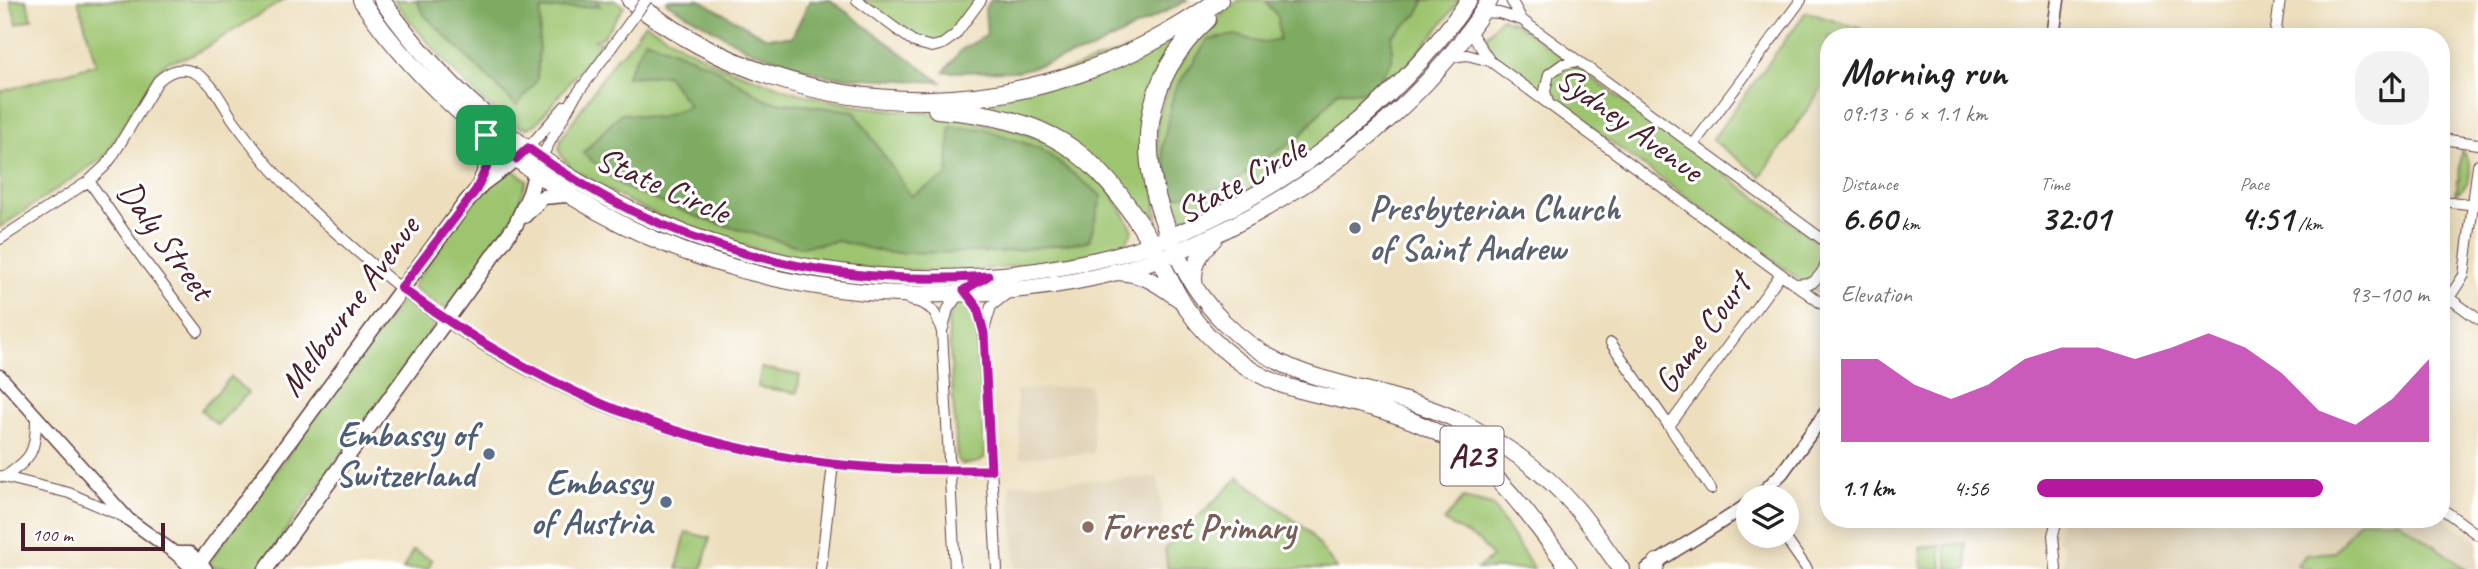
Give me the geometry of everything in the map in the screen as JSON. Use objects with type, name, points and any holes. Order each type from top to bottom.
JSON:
[{"type":"highway","points":[[631,0],[684,36],[738,62],[794,82],[866,101],[998,117],[1044,131],[1073,148],[1102,173],[1164,247]]},
{"type":"highway","points":[[841,93],[902,100],[943,100],[1033,88],[1091,71],[1146,47],[1221,0]]},
{"type":"highway","name":"A23","points":[[1164,247],[1150,177],[1148,146],[1152,113],[1159,87],[1172,60],[1221,0]]},
{"type":"main road","name":"State Circle","points":[[361,0],[417,71],[447,102],[486,135],[522,153],[541,158],[620,205],[726,249],[808,269],[893,278],[935,279],[1062,268],[1221,233],[1294,192],[1351,140],[1416,92],[1444,61],[1486,6]]},
{"type":"main road","name":"State Circle","points":[[382,0],[415,43],[522,153],[536,174],[566,195],[623,226],[702,259],[785,282],[886,295],[1013,290],[1078,282],[1114,272],[1164,247],[1351,140],[1465,6]]},
{"type":"main road","name":"Sydney Avenue","points":[[1469,30],[1465,6],[1486,6]]},
{"type":"main road","points":[[476,190],[491,158],[486,135]]},
{"type":"main road","name":"Melbourne Avenue","points":[[198,568],[401,288],[476,190],[522,153]]},
{"type":"main road","name":"Melbourne Avenue","points":[[266,569],[516,224],[530,193],[541,158]]},
{"type":"main road","points":[[1284,177],[1294,192]]},
{"type":"main road","points":[[516,224],[543,197],[566,195]]},
{"type":"main road","points":[[1196,289],[1194,272],[1198,258],[1221,233]]},
{"type":"main road","name":"A23","points":[[1164,247],[1232,331],[1273,359],[1312,375],[1436,410],[1489,437],[1554,485],[1593,529],[1621,569]]},
{"type":"main road","name":"A23","points":[[1164,247],[1181,300],[1216,342],[1262,375],[1291,388],[1398,416],[1434,431],[1463,449],[1511,492],[1569,569]]},
{"type":"main road","points":[[1114,272],[1147,277],[1181,300]]},
{"type":"main road","name":"State Circle","points":[[963,293],[988,276]]},
{"type":"main road","points":[[935,279],[963,293]]},
{"type":"main road","points":[[1593,529],[1599,550],[1609,569]]},
{"type":"street","name":"Melbourne Avenue","points":[[522,153],[574,98],[646,0]]},
{"type":"street","points":[[857,0],[914,42],[932,47],[943,44],[955,35],[981,0]]},
{"type":"street","name":"Sydney Avenue","points":[[1511,0],[1522,20]]},
{"type":"street","points":[[1693,145],[1801,0]]},
{"type":"street","points":[[2054,28],[2058,0]]},
{"type":"street","points":[[2276,28],[2280,0]]},
{"type":"street","name":"Sydney Avenue","points":[[1486,6],[1522,20],[1820,237]]},
{"type":"street","name":"Sydney Avenue","points":[[1469,30],[1490,61],[1820,303]]},
{"type":"street","points":[[1444,61],[1450,56],[1460,54],[1490,61]]},
{"type":"street","points":[[1548,103],[1545,91],[1549,74],[1563,64],[1577,61]]},
{"type":"street","points":[[0,239],[89,181],[113,158],[158,81],[168,72],[180,69],[192,71],[203,78],[246,139],[324,224],[401,288],[446,321],[549,381],[648,422],[766,454],[833,464],[905,470],[991,470]]},
{"type":"street","name":"Melbourne Avenue","points":[[541,158],[574,98]]},
{"type":"street","points":[[2450,140],[2478,144]]},
{"type":"street","points":[[2450,296],[2463,275],[2475,205],[2478,165]]},
{"type":"street","name":"Daly Street","points":[[89,181],[143,259],[198,331]]},
{"type":"street","points":[[2450,202],[2475,205]]},
{"type":"street","name":"Game Court","points":[[1669,426],[1781,274]]},
{"type":"street","points":[[1794,284],[1812,283],[1820,274]]},
{"type":"street","points":[[984,333],[991,306],[1013,290]]},
{"type":"street","points":[[942,332],[948,309],[963,293],[979,312],[984,333],[997,569]]},
{"type":"street","points":[[886,295],[928,305],[936,312],[942,332],[955,569]]},
{"type":"street","points":[[2450,299],[2478,319]]},
{"type":"street","name":"Game Court","points":[[1611,342],[1711,489]]},
{"type":"street","points":[[0,376],[128,519],[175,553],[190,554],[198,568]]},
{"type":"street","points":[[2,476],[19,467],[32,454],[36,419]]},
{"type":"street","points":[[1770,485],[1820,420]]},
{"type":"street","points":[[821,569],[833,464]]},
{"type":"street","points":[[2,476],[69,493],[128,519]]},
{"type":"street","points":[[1653,566],[1677,547],[1708,532],[1736,512]]},
{"type":"street","points":[[2450,515],[2478,535]]},
{"type":"street","points":[[2055,528],[2056,569]]},
{"type":"street","points":[[1792,548],[1807,569]]},
{"type":"shaded area","points":[[1090,385],[1094,453],[1020,458],[1016,390]]},
{"type":"shaded area","name":"Forrest Primary","points":[[1158,477],[1169,569],[1016,569],[1009,484]]},
{"type":"shaded area","points":[[2450,522],[2478,542],[2478,569],[2063,569],[2064,548],[2056,539],[2058,528],[2450,528]]},
{"type":"green space","points":[[10,0],[26,0],[32,19],[17,24]]},
{"type":"green space","points":[[78,0],[284,0],[193,55],[167,62],[158,70],[104,157],[0,227],[0,92],[96,64]]},
{"type":"green space","points":[[394,0],[615,0],[624,7],[602,38],[595,40],[601,43],[536,124],[526,128],[513,124],[476,94],[418,31]]},
{"type":"green space","points":[[416,0],[596,0],[600,6],[541,10],[537,80],[517,106],[425,16]]},
{"type":"green space","points":[[700,0],[765,37],[792,37],[810,0],[830,0],[941,82],[827,76],[747,49],[666,2]]},
{"type":"green space","points":[[861,0],[981,0],[955,35],[924,46]]},
{"type":"green space","points":[[991,0],[1188,0],[1091,50],[1019,71],[944,72],[961,50],[987,35],[985,8]]},
{"type":"green space","points":[[1239,0],[1459,0],[1404,68],[1339,129],[1266,180],[1188,220],[1167,209],[1157,172],[1157,121],[1173,75],[1204,30]]},
{"type":"green space","points":[[1265,0],[1425,0],[1417,15],[1392,36],[1392,61],[1372,92],[1338,91],[1298,139],[1263,160],[1230,186],[1173,197],[1162,149],[1174,91],[1208,40],[1235,35],[1262,43],[1279,40],[1278,17]]},
{"type":"green space","points":[[1806,12],[1859,28],[1820,28],[1820,91],[1761,176],[1712,140]]},
{"type":"green space","points":[[1501,18],[1516,23],[1820,243],[1820,294],[1490,54],[1481,42]]},
{"type":"green space","points":[[645,23],[723,67],[794,92],[857,106],[954,116],[1044,137],[1110,190],[1133,230],[1126,243],[1116,248],[1055,261],[931,271],[868,268],[806,260],[745,246],[686,226],[628,201],[568,167],[569,164],[559,150],[561,139],[617,56],[624,52]]},
{"type":"green space","points":[[1183,32],[1151,93],[1157,223],[1151,225],[1109,172],[963,104]]},
{"type":"green space","points":[[645,39],[710,65],[768,101],[854,111],[911,196],[948,176],[950,127],[985,129],[1041,149],[1102,196],[1089,241],[1001,252],[888,253],[838,241],[801,247],[705,220],[623,187],[583,153],[621,113],[658,118],[689,106],[667,75],[626,77]]},
{"type":"green space","points":[[2461,150],[2466,156],[2470,174],[2466,185],[2455,194],[2459,179]]},
{"type":"green space","points":[[511,169],[527,180],[514,216],[449,306],[441,308],[413,285],[475,199]]},
{"type":"green space","points":[[402,300],[433,320],[434,326],[258,569],[211,567],[210,560]]},
{"type":"green space","points":[[969,301],[978,317],[985,456],[978,462],[962,464],[957,459],[948,320],[956,302]]},
{"type":"green space","points":[[761,368],[800,375],[797,393],[758,387]]},
{"type":"green space","points":[[231,377],[248,393],[217,425],[201,410]]},
{"type":"green space","points":[[1239,477],[1308,531],[1337,569],[1168,569],[1165,549]]},
{"type":"green space","points":[[1463,498],[1492,505],[1534,569],[1477,569],[1492,557],[1480,542],[1444,521]]},
{"type":"green space","points":[[2353,528],[2409,528],[2466,569],[2302,569],[2297,565],[2306,555],[2335,552]]},
{"type":"green space","points":[[686,532],[710,538],[702,569],[677,569]]},
{"type":"green space","points":[[1966,543],[1968,569],[1948,569],[1945,545]]},
{"type":"green space","points":[[1940,545],[1942,569],[1922,569],[1920,547]]},
{"type":"green space","points":[[413,550],[432,560],[428,569],[403,569]]},
{"type":"place","name":"Presbyterian Church of Saint Andrew","points":[[1355,228]]},
{"type":"place","name":"Embassy of Switzerland","points":[[489,454]]},
{"type":"place","name":"Embassy of Austria","points":[[666,502]]},
{"type":"place","name":"Forrest Primary","points":[[1088,527]]},
{"type":"route","points":[[486,135],[516,159],[528,148],[611,201],[687,235],[726,249],[808,269],[849,274],[914,279],[988,276],[964,290],[977,307],[984,333],[991,470],[905,470],[833,464],[766,454],[699,438],[581,396],[511,361],[446,321],[401,288],[476,190],[491,158],[486,135]]}]
